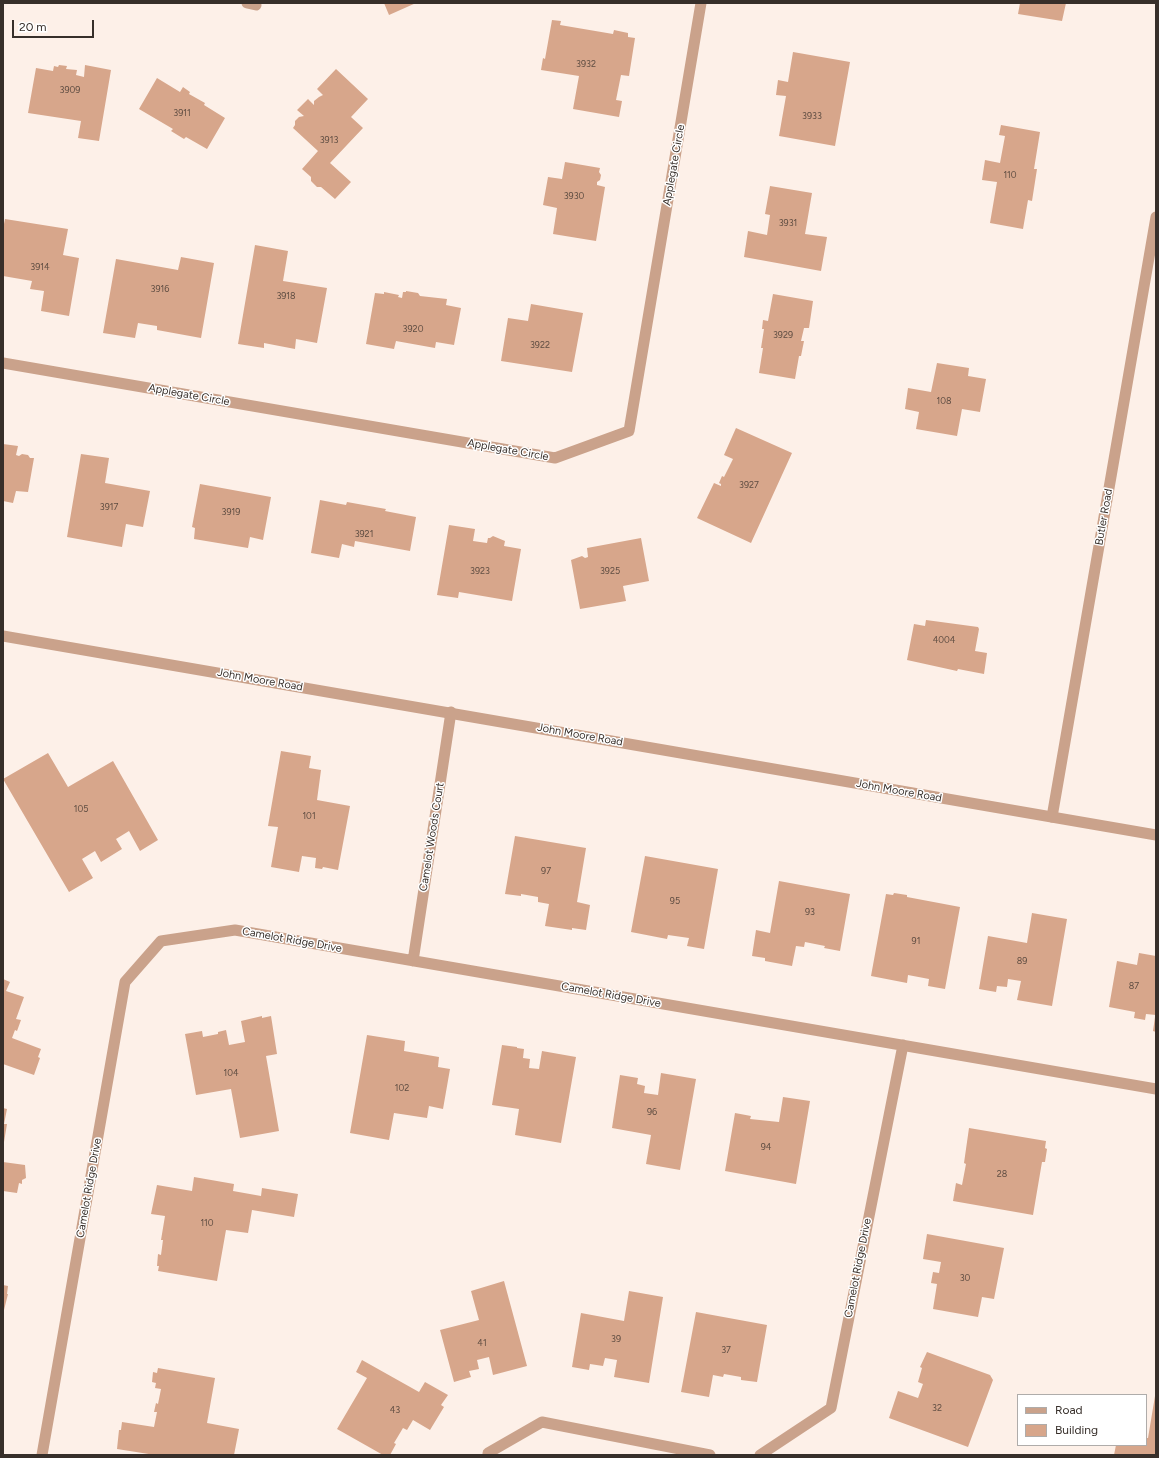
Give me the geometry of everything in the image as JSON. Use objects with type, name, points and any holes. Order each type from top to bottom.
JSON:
[{"type":"street","name":"Applegate Circle","points":[[3,363],[555,458],[628,431],[701,3]]},
{"type":"street","name":"Butler Road","points":[[1052,817],[1156,217]]},
{"type":"street","name":"John Moore Road","points":[[3,636],[451,712],[1156,835]]},
{"type":"street","name":"Camelot Woods Court","points":[[413,961],[451,712]]},
{"type":"street","name":"Camelot Ridge Drive","points":[[42,1455],[125,982],[161,941],[235,930],[1156,1089]]},
{"type":"street","name":"Camelot Ridge Drive","points":[[760,1455],[831,1408],[903,1045]]},
{"type":"street","points":[[488,1455],[488,1453],[542,1422],[710,1455]]},
{"type":"building","points":[[384,3],[416,3],[389,15]]},
{"type":"building","points":[[1020,3],[1066,3],[1062,21],[1018,14]]},
{"type":"building","points":[[552,20],[561,21],[560,25],[613,34],[614,30],[628,33],[628,37],[635,38],[629,76],[621,75],[616,100],[622,101],[619,117],[573,109],[579,76],[541,70],[543,58],[545,59]]},
{"type":"building","points":[[793,52],[850,62],[835,146],[779,136],[786,96],[776,95],[778,80],[788,82]]},
{"type":"building","points":[[59,65],[67,66],[66,69],[77,70],[76,75],[84,77],[85,65],[111,70],[99,141],[78,138],[81,121],[28,113],[36,68],[53,71],[54,66],[58,67]]},
{"type":"building","points":[[336,69],[368,99],[351,117],[363,128],[330,163],[351,182],[335,199],[321,187],[317,187],[311,181],[311,177],[302,169],[318,151],[293,128],[295,121],[299,117],[304,116],[297,110],[308,99],[314,105],[314,101],[323,95],[317,89]]},
{"type":"building","points":[[157,78],[180,92],[183,87],[190,92],[189,94],[205,103],[204,105],[225,118],[207,149],[186,137],[184,139],[171,131],[173,129],[139,109]]},
{"type":"building","points":[[1001,125],[1040,132],[1034,169],[1037,169],[1032,201],[1028,200],[1023,229],[990,223],[997,182],[982,180],[985,160],[1000,163],[1005,136],[999,135]]},
{"type":"building","points":[[565,162],[600,168],[599,172],[601,175],[597,185],[605,187],[596,241],[553,234],[557,208],[543,205],[548,177],[562,179]]},
{"type":"building","points":[[770,186],[812,193],[805,234],[827,237],[821,271],[744,257],[748,231],[767,235],[770,215],[765,214]]},
{"type":"building","points":[[5,219],[68,229],[63,255],[79,258],[69,316],[41,311],[44,291],[30,289],[32,281],[3,276],[3,229]]},
{"type":"building","points":[[255,245],[288,251],[283,281],[327,288],[317,343],[296,339],[295,349],[264,343],[264,348],[238,344]]},
{"type":"building","points":[[181,257],[214,263],[201,338],[157,330],[157,326],[138,323],[135,338],[103,333],[116,259],[178,270]]},
{"type":"building","points":[[384,292],[399,295],[398,297],[402,298],[403,292],[418,293],[420,296],[447,299],[446,305],[461,308],[454,345],[436,342],[435,348],[396,341],[394,349],[366,344],[375,293],[384,294]]},
{"type":"building","points":[[773,294],[813,301],[809,328],[804,328],[801,341],[804,341],[801,356],[799,356],[795,379],[759,373],[763,348],[761,348],[764,329],[762,329],[763,320],[768,321]]},
{"type":"building","points":[[531,304],[583,313],[572,372],[501,361],[508,318],[528,321]]},
{"type":"building","points":[[937,363],[969,368],[968,376],[986,379],[980,412],[962,409],[957,436],[916,429],[919,412],[905,409],[908,388],[931,392]]},
{"type":"building","points":[[736,428],[792,453],[751,543],[697,518],[714,483],[721,486],[719,483],[722,476],[724,477],[733,459],[724,455]]},
{"type":"building","points":[[3,444],[18,446],[16,455],[28,455],[30,458],[34,458],[28,492],[16,491],[13,503],[3,501]]},
{"type":"building","points":[[81,454],[109,458],[105,483],[150,491],[143,527],[126,524],[122,547],[67,537]]},
{"type":"building","points":[[200,484],[271,497],[263,540],[250,537],[248,548],[194,539],[195,528],[192,527]]},
{"type":"building","points":[[320,500],[346,505],[347,502],[386,509],[385,511],[416,517],[410,551],[355,541],[354,547],[342,544],[339,558],[311,553]]},
{"type":"building","points":[[449,525],[475,529],[473,541],[487,543],[488,538],[493,536],[505,541],[504,546],[521,549],[512,601],[459,592],[458,598],[437,595]]},
{"type":"building","points":[[641,538],[649,581],[623,586],[626,601],[580,609],[571,560],[582,556],[585,558],[588,557],[587,548]]},
{"type":"building","points":[[926,620],[978,627],[979,629],[975,651],[987,653],[984,674],[958,669],[957,671],[907,660],[914,624],[925,626]]},
{"type":"building","points":[[281,751],[311,756],[309,768],[321,770],[317,800],[350,806],[338,870],[323,867],[322,869],[315,868],[316,858],[302,856],[299,872],[271,867],[278,827],[268,826]]},
{"type":"building","points":[[48,753],[68,787],[113,761],[158,840],[140,851],[129,831],[116,839],[122,849],[101,862],[95,851],[82,859],[93,878],[69,892],[3,779]]},
{"type":"building","points":[[515,836],[586,848],[577,902],[590,905],[586,930],[572,928],[572,930],[545,926],[549,904],[538,902],[538,897],[521,894],[521,896],[505,894]]},
{"type":"building","points":[[645,856],[718,869],[704,949],[687,946],[689,938],[668,935],[667,939],[631,932]]},
{"type":"building","points":[[779,881],[850,894],[840,951],[805,942],[804,947],[796,946],[792,966],[765,961],[765,958],[752,956],[756,930],[770,933]]},
{"type":"building","points":[[894,893],[907,895],[907,897],[960,907],[945,989],[928,986],[929,979],[908,975],[907,983],[871,976],[886,894],[893,895]]},
{"type":"building","points":[[1032,913],[1067,919],[1052,1006],[1017,1000],[1021,981],[1008,979],[1007,987],[997,986],[996,992],[979,989],[988,936],[1027,943]]},
{"type":"building","points":[[1139,953],[1156,956],[1156,1015],[1146,1014],[1145,1020],[1134,1018],[1135,1012],[1109,1007],[1117,961],[1137,965]]},
{"type":"building","points":[[3,979],[10,982],[6,991],[24,997],[16,1019],[21,1020],[17,1031],[15,1030],[12,1038],[41,1049],[38,1057],[40,1058],[34,1075],[3,1064]]},
{"type":"building","points":[[262,1016],[262,1018],[271,1016],[277,1054],[266,1056],[279,1131],[240,1138],[231,1089],[196,1095],[185,1034],[202,1031],[203,1037],[218,1034],[218,1032],[226,1030],[229,1045],[245,1042],[241,1021]]},
{"type":"building","points":[[1156,1017],[1156,1032],[1153,1031]]},
{"type":"building","points":[[367,1035],[405,1041],[404,1051],[439,1057],[438,1067],[450,1069],[443,1109],[429,1106],[427,1118],[394,1113],[389,1140],[350,1133]]},
{"type":"building","points":[[502,1045],[524,1049],[523,1058],[530,1059],[529,1068],[539,1069],[542,1051],[576,1057],[561,1143],[515,1135],[519,1109],[492,1105]]},
{"type":"building","points":[[661,1073],[696,1079],[680,1170],[646,1164],[651,1135],[612,1128],[620,1075],[638,1078],[637,1084],[645,1086],[644,1093],[658,1095]]},
{"type":"building","points":[[783,1097],[810,1101],[796,1184],[725,1171],[735,1113],[751,1116],[750,1119],[779,1122]]},
{"type":"building","points":[[3,1108],[7,1109],[4,1124],[7,1124],[4,1142]]},
{"type":"building","points":[[969,1128],[1046,1141],[1045,1148],[1047,1149],[1045,1162],[1042,1162],[1033,1215],[953,1201],[956,1183],[962,1185],[966,1164],[964,1163]]},
{"type":"building","points":[[3,1162],[25,1165],[26,1178],[22,1180],[22,1184],[19,1183],[17,1193],[3,1191]]},
{"type":"building","points":[[194,1177],[234,1184],[233,1191],[261,1196],[262,1188],[298,1194],[294,1217],[252,1210],[248,1233],[226,1230],[217,1281],[158,1271],[158,1254],[161,1255],[163,1240],[161,1240],[165,1216],[151,1214],[157,1185],[192,1191]]},
{"type":"building","points":[[927,1234],[1004,1248],[994,1299],[982,1297],[978,1317],[933,1309],[937,1284],[931,1283],[933,1272],[939,1273],[941,1262],[923,1259]]},
{"type":"building","points":[[504,1281],[527,1366],[493,1375],[489,1357],[477,1360],[479,1369],[469,1371],[471,1377],[454,1382],[440,1330],[479,1320],[471,1291]]},
{"type":"building","points":[[3,1285],[8,1286],[8,1294],[4,1310]]},
{"type":"building","points":[[629,1291],[663,1297],[649,1383],[614,1377],[617,1360],[605,1358],[603,1366],[590,1364],[589,1370],[572,1367],[581,1313],[624,1321]]},
{"type":"building","points":[[696,1312],[767,1325],[757,1382],[741,1380],[741,1377],[724,1374],[723,1377],[713,1375],[709,1397],[681,1392]]},
{"type":"building","points":[[927,1352],[990,1375],[993,1380],[968,1447],[889,1418],[898,1391],[918,1398],[923,1384],[918,1382],[922,1368],[920,1367]]},
{"type":"building","points":[[362,1360],[419,1392],[425,1382],[448,1395],[441,1405],[444,1407],[430,1430],[413,1420],[407,1430],[403,1428],[394,1443],[396,1444],[390,1455],[383,1455],[337,1429],[367,1378],[356,1372]]},
{"type":"building","points":[[158,1368],[215,1378],[207,1423],[239,1429],[234,1455],[155,1455],[117,1449],[119,1430],[121,1430],[122,1422],[154,1427],[157,1412],[154,1412],[156,1403],[158,1404],[161,1389],[155,1388],[156,1383],[152,1382],[153,1372],[157,1373]]},
{"type":"building","points":[[1155,1396],[1156,1455],[1114,1455],[1116,1446],[1147,1446]]}]
